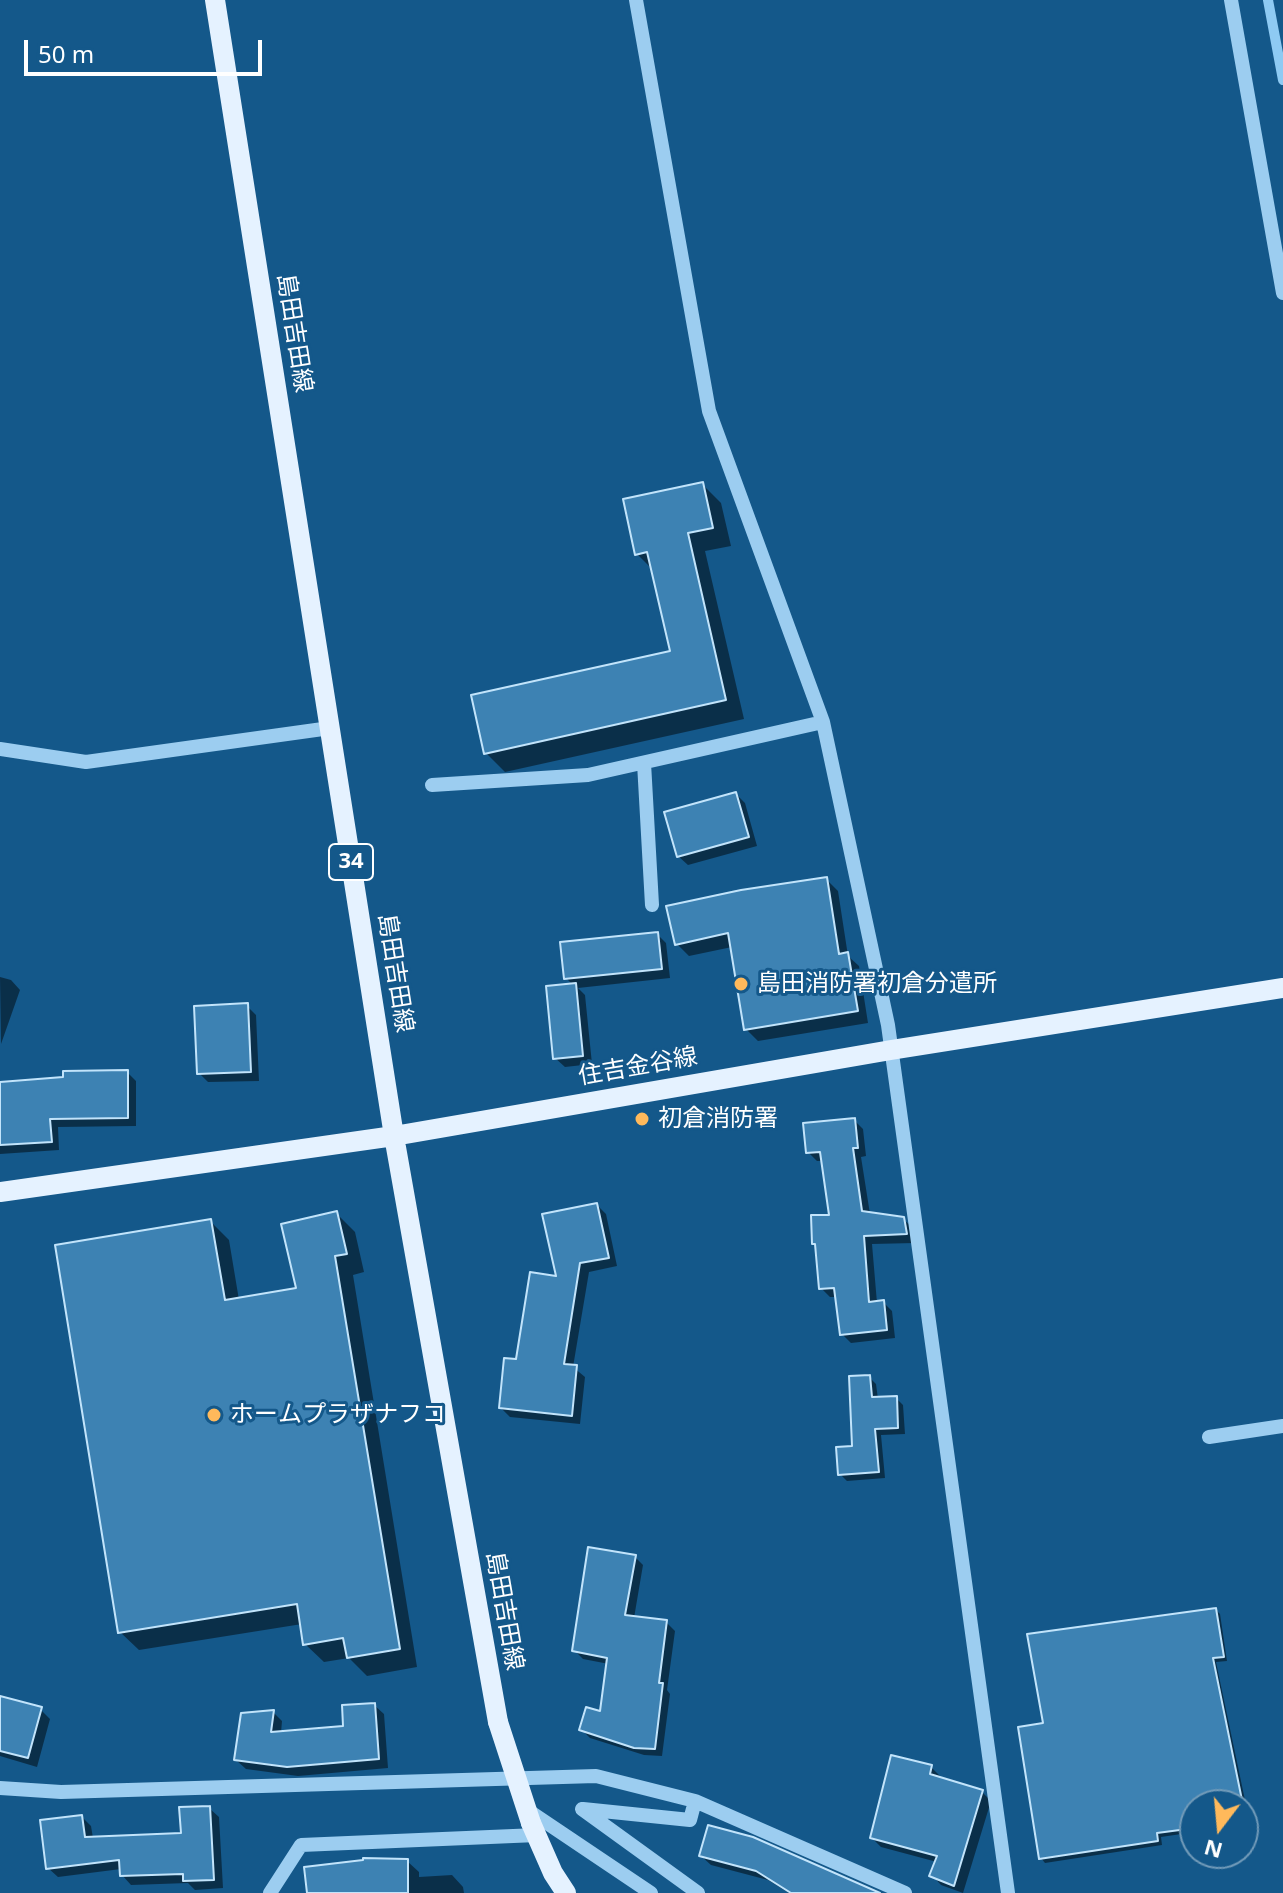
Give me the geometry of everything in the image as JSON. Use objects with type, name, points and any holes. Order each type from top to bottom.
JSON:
[{"type":"main road","name":"島田吉田線","points":[[215,0],[394,1136],[498,1722],[531,1822],[553,1873],[566,1893]]},
{"type":"main road","name":"住吉金谷線","points":[[0,1192],[394,1136],[891,1050],[1283,988]]},
{"type":"street","points":[[636,0],[709,411],[823,722],[891,1050],[1008,1893]]},
{"type":"street","points":[[1231,0],[1283,293]]},
{"type":"street","points":[[432,785],[588,775],[823,722]]},
{"type":"street","points":[[0,749],[86,762],[330,728]]},
{"type":"street","points":[[644,763],[652,905]]},
{"type":"street","points":[[1209,1437],[1283,1426]]},
{"type":"street","points":[[0,1788],[61,1792],[596,1776],[695,1801],[905,1893]]},
{"type":"street","points":[[695,1801],[690,1820],[582,1809],[698,1893]]},
{"type":"street","points":[[270,1893],[301,1845],[531,1822],[651,1893]]},
{"type":"building","points":[[703,482],[713,528],[688,533],[726,700],[484,754],[471,695],[670,651],[647,552],[635,555],[623,499]]},
{"type":"building","points":[[736,792],[749,837],[677,857],[664,812]]},
{"type":"building","points":[[827,877],[839,954],[848,952],[858,1011],[744,1030],[728,933],[675,945],[666,906],[741,890]]},
{"type":"building","points":[[658,932],[662,969],[564,979],[560,942]]},
{"type":"building","points":[[576,983],[583,1056],[553,1059],[546,986]]},
{"type":"building","points":[[248,1003],[251,1072],[197,1074],[194,1006]]},
{"type":"building","points":[[128,1070],[128,1118],[50,1119],[52,1142],[0,1145],[0,1082],[63,1077],[63,1071]]},
{"type":"building","points":[[855,1118],[858,1148],[853,1148],[862,1211],[904,1217],[907,1234],[864,1236],[869,1302],[884,1300],[887,1330],[840,1335],[834,1288],[819,1289],[811,1215],[829,1215],[820,1152],[806,1153],[803,1123]]},
{"type":"building","points":[[597,1203],[609,1258],[580,1263],[564,1364],[577,1365],[572,1416],[499,1408],[504,1358],[516,1359],[530,1272],[556,1276],[542,1214]]},
{"type":"building","points":[[337,1211],[347,1254],[335,1256],[400,1649],[347,1658],[343,1638],[303,1645],[297,1604],[118,1633],[55,1245],[211,1219],[225,1300],[296,1288],[281,1224]]},
{"type":"building","points":[[870,1375],[872,1397],[897,1396],[898,1428],[875,1429],[879,1472],[838,1475],[836,1447],[852,1446],[849,1376]]},
{"type":"building","points":[[588,1547],[636,1555],[625,1615],[667,1620],[655,1749],[634,1748],[579,1730],[586,1707],[600,1711],[607,1658],[572,1651]]},
{"type":"building","points":[[1216,1608],[1224,1657],[1213,1658],[1240,1789],[1179,1789],[1179,1830],[1157,1833],[1158,1841],[1039,1859],[1018,1727],[1043,1723],[1027,1634]]},
{"type":"building","points":[[0,1696],[42,1707],[28,1758],[0,1751]]},
{"type":"building","points":[[375,1703],[379,1759],[287,1767],[234,1760],[241,1713],[274,1710],[271,1732],[343,1726],[342,1705]]},
{"type":"building","points":[[891,1755],[932,1765],[930,1774],[983,1790],[954,1886],[929,1876],[937,1856],[870,1838]]},
{"type":"building","points":[[210,1806],[214,1880],[183,1881],[183,1874],[120,1876],[119,1860],[46,1869],[40,1820],[82,1815],[85,1837],[181,1833],[179,1807]]},
{"type":"building","points":[[708,1825],[753,1837],[880,1893],[791,1893],[756,1871],[699,1856]]},
{"type":"building","points":[[363,1858],[408,1859],[408,1893],[307,1893],[304,1867]]},
{"type":"waterway","points":[[1268,0],[1283,80]]},
{"type":"place","name":"島田消防署初倉分遣所","points":[[741,984]]},
{"type":"place","name":"初倉消防署","points":[[642,1119]]},
{"type":"place","name":"ホームプラザナフコ","points":[[214,1415]]}]
